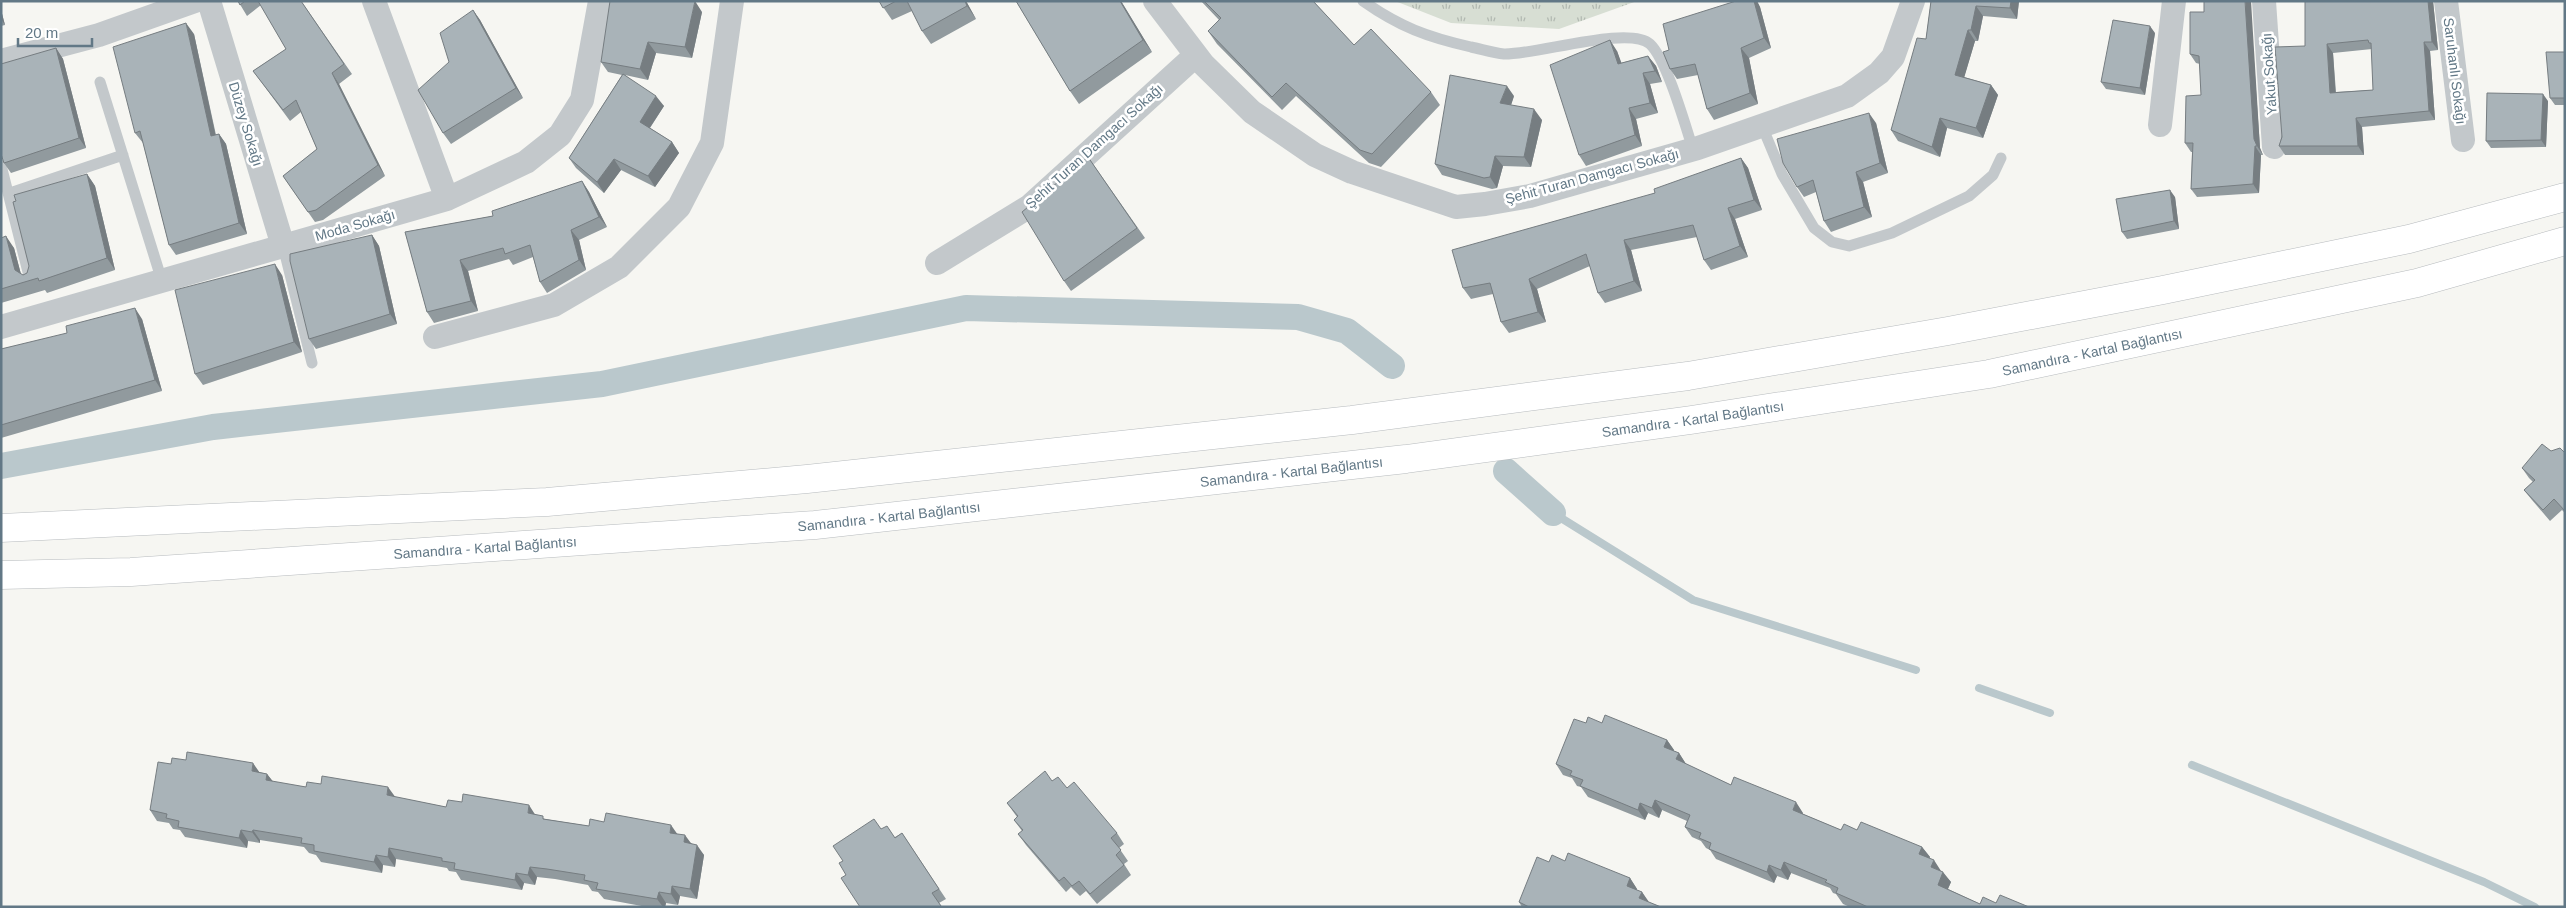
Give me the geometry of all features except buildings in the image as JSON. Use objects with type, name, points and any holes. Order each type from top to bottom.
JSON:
[{"type":"highway","points":[[1,528],[187,521],[557,501],[807,479],[1362,419],[1688,376],[1958,329],[2163,290],[2410,239],[2565,197]]},
{"type":"highway","name":"Samandıra - Kartal Bağlantısı","points":[[1,575],[131,572],[815,525],[1406,459],[1691,420],[1989,374],[2417,283],[2565,241]]},
{"type":"street","points":[[1,61],[99,35],[195,1]]},
{"type":"street","name":"Düzey Sokağı","points":[[209,1],[283,246]]},
{"type":"street","points":[[374,1],[447,199]]},
{"type":"street","name":"Moda Sokağı","points":[[1,327],[447,199],[526,162],[560,135],[582,100],[600,1]]},
{"type":"street","points":[[435,337],[554,304],[619,267],[679,208],[712,144],[732,1]]},
{"type":"street","name":"Şehit Turan Damgacı Sokağı","points":[[1155,1],[1196,55],[1252,112],[1315,155],[1352,172],[1456,206],[1484,204],[1530,196],[1693,149],[1847,96],[1879,73],[1893,57],[1913,1]]},
{"type":"street","points":[[2160,125],[2174,1]]},
{"type":"street","name":"Yakut Sokağı","points":[[2264,1],[2274,148]]},
{"type":"street","name":"Saruhanlı Sokağı","points":[[2446,1],[2463,140]]},
{"type":"street","name":"Şehit Turan Damgacı Sokağı","points":[[937,263],[1030,206],[1196,55]]},
{"type":"lane","points":[[1363,1],[1389,20],[1429,37],[1502,54],[1525,54],[1624,36],[1641,38],[1651,45],[1661,62],[1693,149]]},
{"type":"lane","points":[[100,82],[162,281]]},
{"type":"lane","points":[[1762,126],[1782,174],[1814,228],[1832,242],[1850,246],[1892,233],[1970,196],[1993,175],[2001,158]]},
{"type":"lane","points":[[10,193],[123,155]]},
{"type":"lane","points":[[1,165],[10,193],[30,280]]},
{"type":"lane","points":[[283,246],[312,363]]},
{"type":"green space","points":[[1395,1],[1637,1],[1559,29],[1451,23]]},
{"type":"waterway","points":[[1,466],[213,427],[602,384],[966,308],[1298,317],[1347,331],[1392,366]]},
{"type":"waterway","points":[[1506,471],[1553,513]]},
{"type":"waterway","points":[[1553,513],[1693,600],[1916,670]]},
{"type":"waterway","points":[[1979,688],[2050,713]]},
{"type":"waterway","points":[[2192,765],[2484,882],[2535,907]]}]
